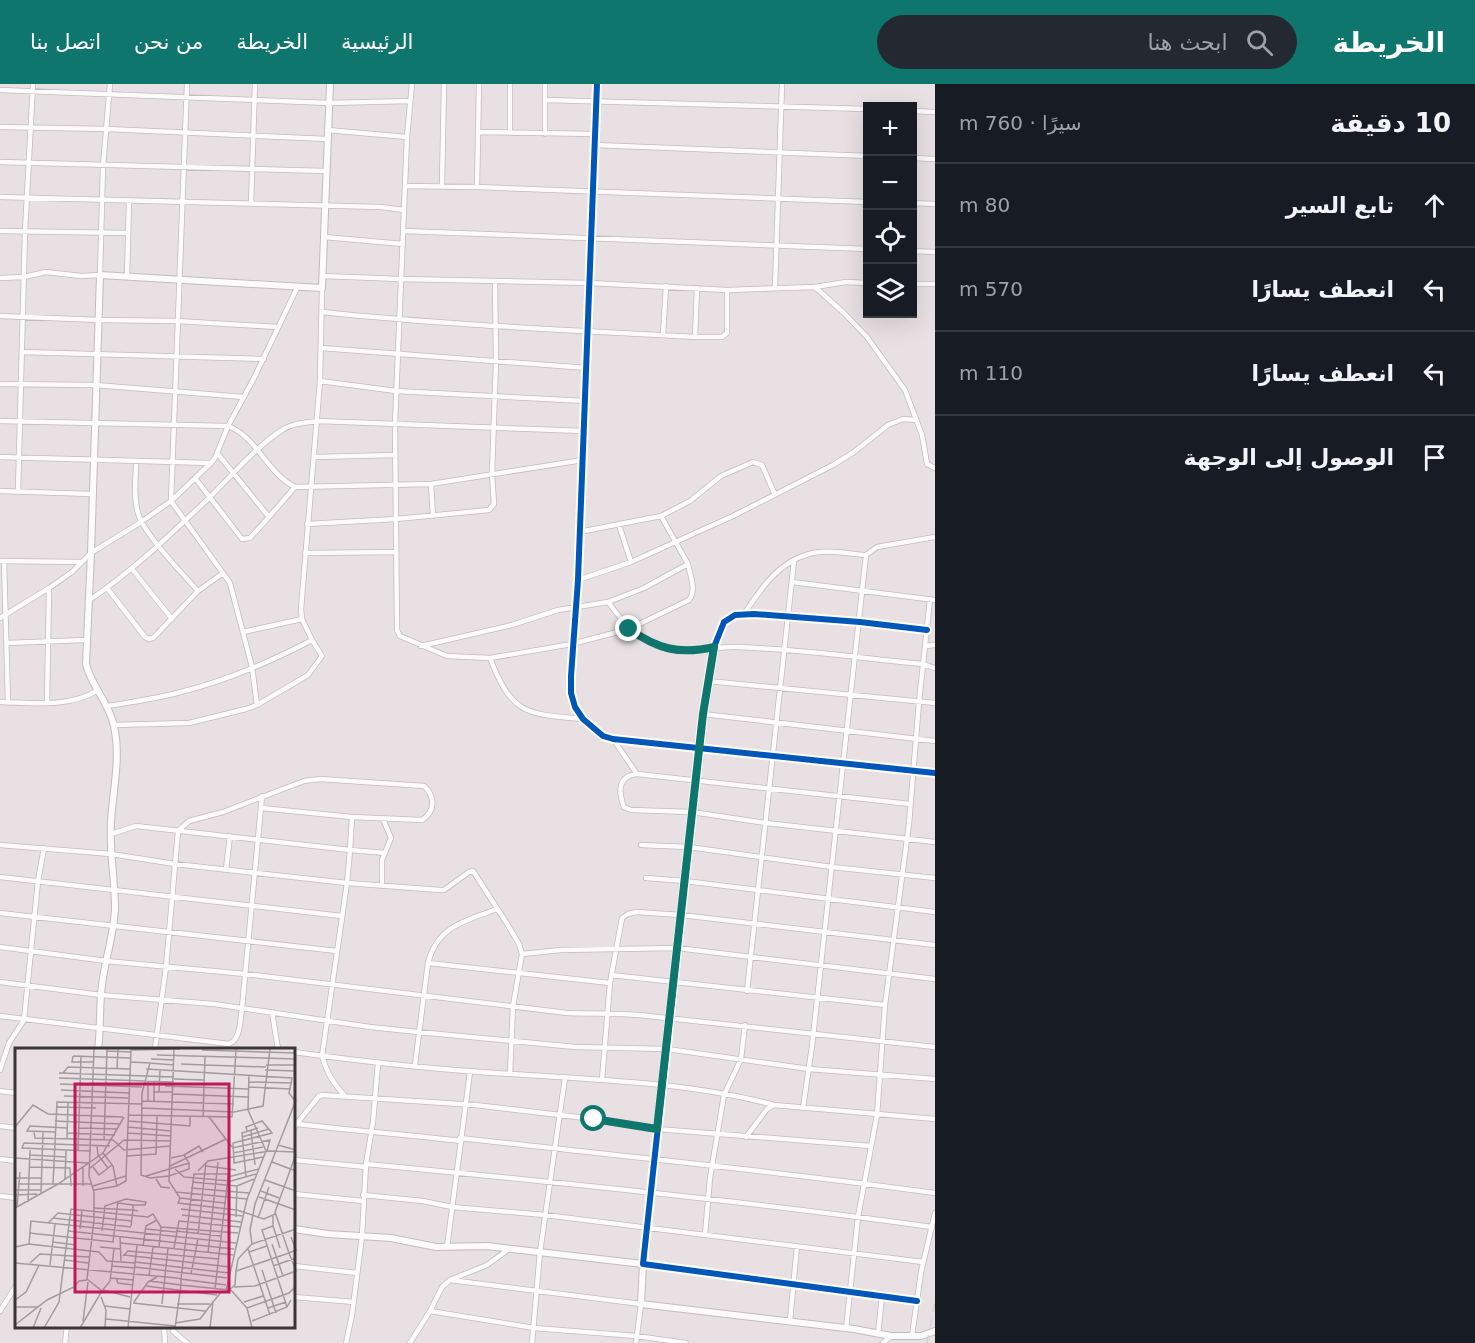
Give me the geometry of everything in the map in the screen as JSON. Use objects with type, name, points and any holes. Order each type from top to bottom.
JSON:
[{"type":"street","points":[[18,492],[25,232],[33,84]]},
{"type":"street","points":[[99,1048],[100,994],[114,926],[115,890],[111,834],[117,776],[116,739],[108,706],[87,671],[85,640],[91,553],[100,232],[110,84]]},
{"type":"street","points":[[187,84],[171,501],[232,589],[252,667],[257,705]]},
{"type":"street","points":[[251,204],[255,84]]},
{"type":"street","points":[[114,725],[189,723],[257,705],[308,675],[322,656],[302,619],[301,609],[318,421],[330,84]]},
{"type":"street","points":[[412,84],[407,137],[395,424],[396,552],[400,636],[447,656],[490,658],[572,644],[629,629],[689,600],[692,595],[688,564],[661,516]]},
{"type":"street","points":[[442,186],[444,84]]},
{"type":"street","points":[[477,187],[478,84]]},
{"type":"street","points":[[510,84],[510,133]]},
{"type":"street","points":[[545,84],[545,134]]},
{"type":"street","points":[[597,84],[578,580],[572,644],[571,693],[575,707],[583,718],[603,736],[613,739],[935,773]]},
{"type":"street","points":[[775,287],[782,84]]},
{"type":"street","points":[[0,90],[329,103],[410,101]]},
{"type":"street","points":[[545,100],[863,109]]},
{"type":"street","points":[[917,111],[935,111]]},
{"type":"street","points":[[0,128],[107,129],[327,139]]},
{"type":"street","points":[[327,130],[407,137]]},
{"type":"street","points":[[479,132],[596,134]]},
{"type":"street","points":[[595,145],[863,156]]},
{"type":"street","points":[[917,158],[935,159]]},
{"type":"street","points":[[0,162],[326,171]]},
{"type":"street","points":[[405,186],[863,202]]},
{"type":"street","points":[[0,197],[404,210]]},
{"type":"street","points":[[127,277],[129,201]]},
{"type":"street","points":[[917,203],[935,204]]},
{"type":"street","points":[[0,231],[128,233]]},
{"type":"street","points":[[404,231],[863,249]]},
{"type":"street","points":[[324,237],[403,244]]},
{"type":"street","points":[[917,251],[935,252]]},
{"type":"street","points":[[0,278],[24,277],[46,272],[81,276],[100,275],[322,288]]},
{"type":"street","points":[[323,276],[589,283],[727,290],[863,283]]},
{"type":"street","points":[[307,524],[433,516],[492,508],[494,504],[492,474],[496,362],[495,281]]},
{"type":"street","points":[[917,284],[935,284]]},
{"type":"street","points":[[663,335],[666,286]]},
{"type":"street","points":[[815,287],[844,313],[880,354],[905,390],[922,435],[927,464],[935,468]]},
{"type":"street","points":[[0,618],[72,573],[91,553],[171,501],[211,463],[297,288]]},
{"type":"street","points":[[695,337],[697,288]]},
{"type":"street","points":[[322,312],[496,327],[722,337],[727,333],[727,290]]},
{"type":"street","points":[[0,315],[278,327]]},
{"type":"street","points":[[321,348],[587,368]]},
{"type":"street","points":[[22,352],[264,358]]},
{"type":"street","points":[[320,381],[396,391],[585,401]]},
{"type":"street","points":[[0,384],[95,385],[244,397]]},
{"type":"street","points":[[578,580],[631,562],[775,495],[846,457],[888,425],[903,419],[916,420]]},
{"type":"street","points":[[0,421],[228,426],[235,429],[284,480],[295,487],[431,484],[583,460]]},
{"type":"street","points":[[88,601],[159,546],[281,430],[294,424],[318,421],[584,431]]},
{"type":"street","points":[[217,453],[269,517]]},
{"type":"street","points":[[315,457],[395,455]]},
{"type":"street","points":[[0,457],[211,463]]},
{"type":"street","points":[[136,461],[136,505],[141,522],[198,591]]},
{"type":"street","points":[[579,532],[661,516],[690,501],[721,476],[753,462],[762,465],[775,495]]},
{"type":"street","points":[[195,478],[242,539],[250,538],[295,487]]},
{"type":"street","points":[[431,484],[433,516]]},
{"type":"street","points":[[0,491],[92,494]]},
{"type":"street","points":[[619,525],[631,562]]},
{"type":"street","points":[[744,614],[772,576],[809,554],[866,555],[877,547],[935,537]]},
{"type":"street","points":[[305,553],[396,552]]},
{"type":"street","points":[[803,1108],[852,696],[866,555]]},
{"type":"street","points":[[8,702],[2,561],[82,562]]},
{"type":"street","points":[[747,991],[794,561]]},
{"type":"street","points":[[421,646],[512,625],[575,606],[608,602],[644,588],[688,564]]},
{"type":"street","points":[[132,569],[172,619]]},
{"type":"street","points":[[107,588],[145,637],[149,639],[153,638],[198,591],[223,573]]},
{"type":"street","points":[[792,582],[933,599],[925,646],[914,770],[892,940],[877,1115],[858,1217],[846,1329]]},
{"type":"street","points":[[46,703],[49,588]]},
{"type":"street","points":[[608,602],[629,629],[649,643],[660,647],[690,651],[714,647],[784,651],[923,664],[935,668]]},
{"type":"street","points":[[636,1343],[646,1228],[703,714],[714,647],[724,622],[735,615],[744,614],[860,622],[927,630]]},
{"type":"street","points":[[243,632],[302,619]]},
{"type":"street","points":[[7,643],[85,640]]},
{"type":"street","points":[[108,706],[176,694],[201,687],[312,640]]},
{"type":"street","points":[[925,646],[935,645]]},
{"type":"street","points":[[490,658],[507,695],[520,707],[546,715],[583,718]]},
{"type":"street","points":[[708,681],[935,703]]},
{"type":"street","points":[[0,702],[46,703],[76,700],[98,690]]},
{"type":"street","points":[[703,714],[935,741]]},
{"type":"street","points":[[613,739],[637,774]]},
{"type":"street","points":[[910,804],[637,774],[628,775],[621,782],[622,802],[624,807],[631,810],[692,812],[766,823],[935,842]]},
{"type":"street","points":[[155,1048],[166,967],[178,831],[189,821],[224,812],[304,781],[320,779],[424,786],[430,792],[432,807],[428,816],[422,819],[352,817],[261,808]]},
{"type":"street","points":[[0,1016],[156,1036],[229,1044],[234,1042],[238,1036],[242,1008],[262,796]]},
{"type":"street","points":[[345,1096],[333,1084],[322,1056],[347,883],[352,817]]},
{"type":"street","points":[[382,886],[382,860],[391,838],[383,819]]},
{"type":"street","points":[[111,834],[136,826],[385,853]]},
{"type":"street","points":[[226,869],[230,836]]},
{"type":"street","points":[[0,845],[111,854],[175,864],[440,891],[473,871],[519,944],[522,954],[513,1006],[510,1074]]},
{"type":"street","points":[[641,845],[689,847],[832,867],[935,878]]},
{"type":"street","points":[[0,1070],[2,1058],[9,1043],[24,1020],[38,881],[44,848]]},
{"type":"street","points":[[0,877],[342,916]]},
{"type":"street","points":[[646,878],[935,912]]},
{"type":"street","points":[[415,1065],[428,963],[432,948],[450,929],[463,921],[497,909]]},
{"type":"street","points":[[0,912],[337,951]]},
{"type":"street","points":[[602,1080],[610,975],[622,918],[628,914],[636,912],[681,915],[935,945]]},
{"type":"street","points":[[0,947],[567,1013],[608,1012],[813,1032],[935,1047]]},
{"type":"street","points":[[522,954],[615,948],[677,948],[935,979]]},
{"type":"street","points":[[428,963],[610,982]]},
{"type":"street","points":[[610,975],[885,1005]]},
{"type":"street","points":[[0,982],[242,1008],[418,1032],[604,1048],[667,1049],[809,1069],[935,1079]]},
{"type":"street","points":[[272,1012],[278,1048]]},
{"type":"street","points":[[705,1235],[712,1166],[724,1095],[741,1059],[745,1026]]},
{"type":"street","points":[[296,1052],[470,1072],[662,1083],[750,1098],[774,1105],[935,1119]]},
{"type":"street","points":[[346,1343],[354,1302],[362,1236],[363,1198],[378,1063]]},
{"type":"street","points":[[447,1247],[470,1072]]},
{"type":"street","points":[[532,1343],[540,1252],[565,1078]]},
{"type":"street","points":[[0,1091],[15,1093]]},
{"type":"street","points":[[296,1125],[319,1096],[345,1096],[465,1105],[718,1135],[871,1146]]},
{"type":"street","points":[[746,1137],[767,1109],[774,1105]]},
{"type":"street","points":[[296,1125],[555,1149],[935,1193]]},
{"type":"street","points":[[0,1126],[15,1128]]},
{"type":"street","points":[[0,1159],[15,1161]]},
{"type":"street","points":[[296,1160],[551,1182],[932,1227]]},
{"type":"street","points":[[296,1194],[423,1200],[452,1207],[545,1215],[923,1262]]},
{"type":"street","points":[[0,1196],[15,1198]]},
{"type":"street","points":[[912,1336],[923,1262],[935,1213]]},
{"type":"street","points":[[296,1229],[391,1238],[436,1247],[470,1245],[540,1252],[917,1301]]},
{"type":"street","points":[[790,1321],[796,1246]]},
{"type":"street","points":[[410,1343],[442,1287],[450,1280],[487,1265],[508,1249]]},
{"type":"street","points":[[296,1266],[357,1273]]},
{"type":"street","points":[[450,1280],[790,1321],[891,1336],[921,1336],[935,1331]]},
{"type":"street","points":[[0,1311],[15,1288]]},
{"type":"street","points":[[879,1334],[882,1296]]},
{"type":"street","points":[[296,1297],[354,1302]]},
{"type":"street","points":[[430,1311],[534,1328],[636,1336],[686,1343]]},
{"type":"street","points":[[65,1343],[67,1328]]},
{"type":"street","points":[[166,1341],[174,1329],[187,1343]]},
{"type":"street","points":[[883,1343],[891,1336]]},
{"type":"railway","points":[[927,1343],[935,1302]]},
{"type":"cycle path","points":[[597,84],[578,580],[571,676],[571,693],[575,707],[583,719],[603,736],[613,739],[935,773]]},
{"type":"cycle path","points":[[917,1301],[643,1264],[703,714],[714,647],[724,622],[735,615],[754,614],[927,630]]},
{"type":"route","points":[[594,1119],[657,1129],[703,714],[714,647],[690,651],[660,647],[649,643],[629,629]]}]
